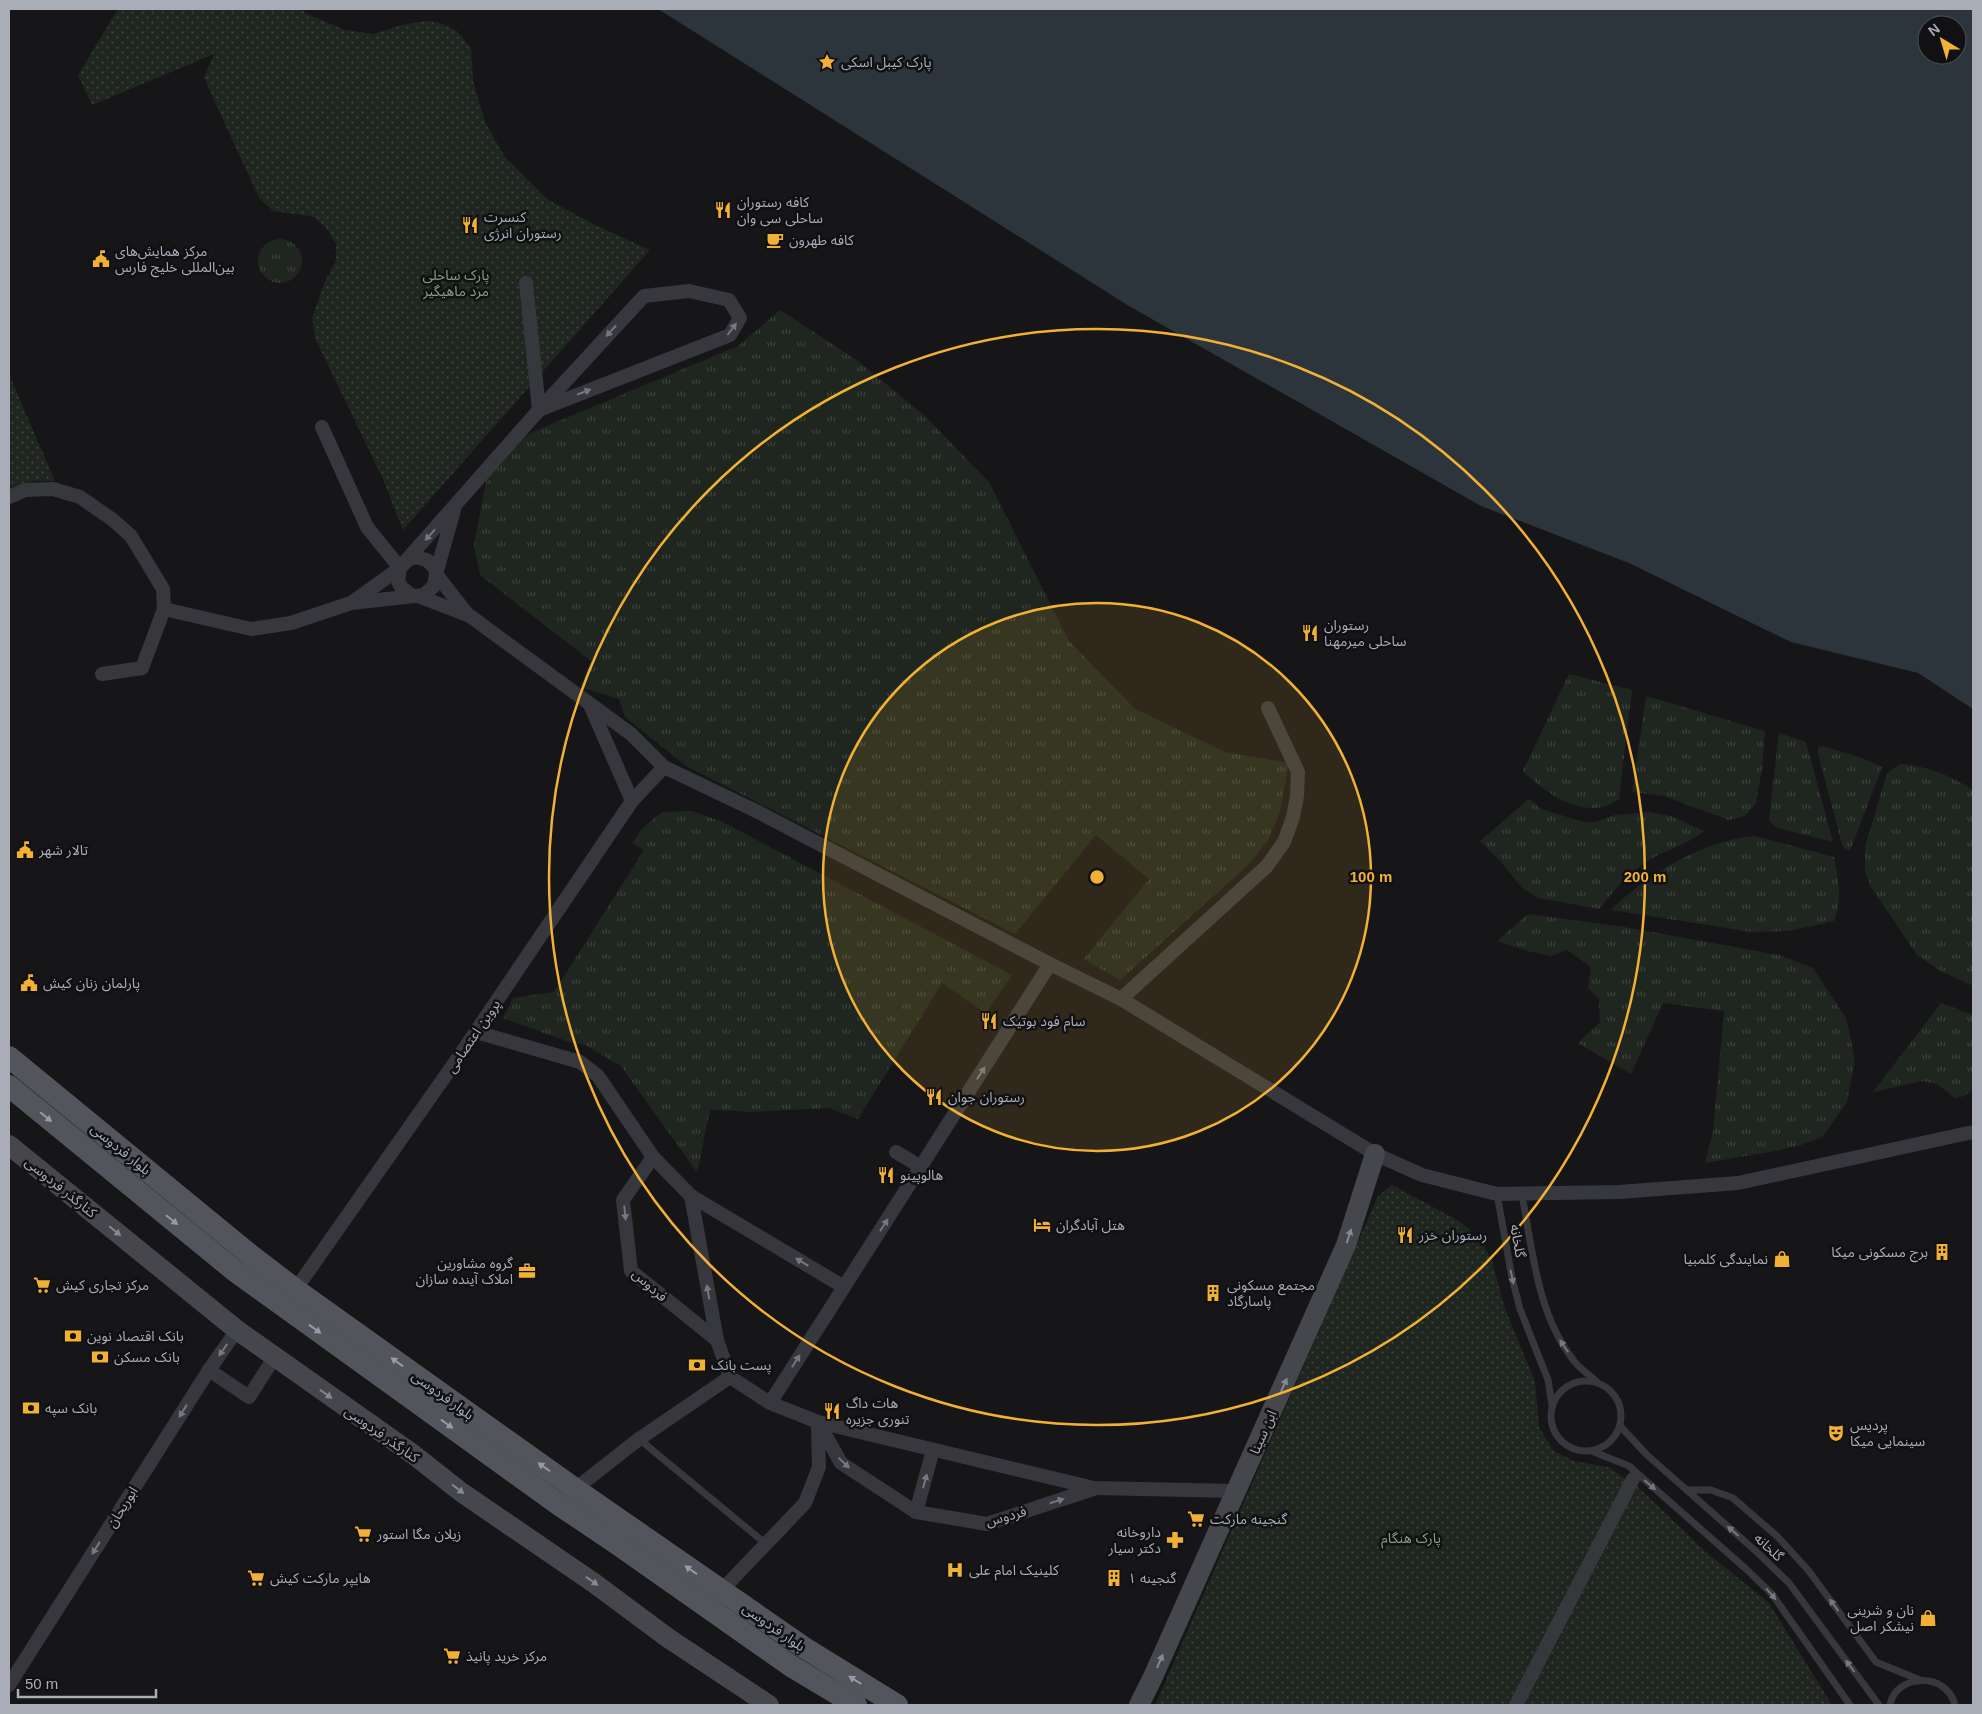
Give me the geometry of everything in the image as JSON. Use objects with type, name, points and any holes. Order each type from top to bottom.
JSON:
[{"type":"main road","name":"بلوار فردوسی","points":[[9,1057],[249,1254],[290,1298],[558,1504],[620,1545],[835,1697],[856,1705]]},
{"type":"main road","name":"بلوار فردوسی","points":[[9,1086],[235,1271],[290,1298],[575,1489],[803,1647],[897,1705]]},
{"type":"street","points":[[526,284],[539,410]]},
{"type":"street","points":[[470,616],[414,595],[401,587],[398,581],[402,565],[539,410],[644,296],[689,291],[728,300],[740,318],[730,335],[539,410]]},
{"type":"street","points":[[322,427],[367,527],[402,565]]},
{"type":"street","points":[[9,497],[24,490],[53,489],[80,497],[113,520],[131,536],[163,589],[164,609],[142,668],[102,674]]},
{"type":"street","points":[[164,609],[251,629],[292,623],[351,603],[414,595],[430,591],[434,586],[455,507]]},
{"type":"street","points":[[351,603],[415,557],[431,563],[436,574],[470,616],[631,734],[664,767],[756,811],[1121,999],[1375,1154],[1422,1175],[1497,1194],[1619,1192],[1738,1182],[1973,1132]]},
{"type":"street","points":[[589,702],[632,801]]},
{"type":"street","points":[[1121,999],[1267,866],[1284,842],[1293,816],[1297,796],[1298,772],[1268,708]]},
{"type":"street","name":"پروین اعتصامی","points":[[290,1298],[476,1032],[632,801],[664,767]]},
{"type":"street","points":[[770,1403],[1050,964]]},
{"type":"street","points":[[476,1032],[580,1062],[598,1076],[653,1156],[691,1196],[844,1286]]},
{"type":"street","name":"کنارگذر فردوسی","points":[[9,1145],[274,1358],[414,1455],[462,1492],[594,1583],[668,1638],[769,1705]]},
{"type":"street","points":[[896,1152],[921,1167]]},
{"type":"street","name":"ابن سینا","points":[[1139,1705],[1346,1245],[1375,1154]]},
{"type":"street","name":"فردوس","points":[[653,1156],[623,1200],[631,1271],[717,1340]]},
{"type":"street","points":[[558,1504],[639,1439],[730,1377],[717,1340],[691,1196]]},
{"type":"street","name":"ابوریحان","points":[[9,1685],[209,1370],[238,1330]]},
{"type":"street","points":[[209,1370],[249,1397],[274,1358]]},
{"type":"street","name":"فردوس","points":[[730,1377],[770,1403],[818,1422],[1094,1488],[1236,1491]]},
{"type":"street","points":[[721,1591],[805,1503],[819,1467],[818,1422]]},
{"type":"street","name":"فردوس","points":[[818,1422],[841,1462],[916,1512],[987,1524],[1094,1488]]},
{"type":"street","points":[[916,1512],[933,1450]]},
{"type":"street","points":[[1516,1705],[1633,1479]]},
{"type":"lane","name":"گلخانه","points":[[1497,1194],[1512,1278],[1520,1309],[1548,1380],[1552,1406]]},
{"type":"lane","name":"گلخانه","points":[[1522,1195],[1535,1273],[1555,1334],[1575,1362],[1597,1382]]},
{"type":"lane","points":[[1594,1452],[1611,1443],[1620,1427],[1622,1408],[1613,1392],[1597,1382],[1578,1381],[1562,1390],[1552,1406],[1551,1424],[1559,1441],[1575,1451],[1594,1452],[1630,1466],[1745,1568],[1772,1594],[1850,1705]]},
{"type":"lane","name":"گلخانه","points":[[1620,1427],[1647,1455],[1758,1553],[1788,1583],[1879,1705]]},
{"type":"lane","points":[[639,1439],[766,1544]]},
{"type":"lane","points":[[1687,1490],[1711,1490],[1733,1498],[1778,1537],[1808,1570],[1876,1662],[1920,1680],[1939,1683],[1953,1697],[1955,1705]]},
{"type":"lane","points":[[1890,1705],[1890,1702],[1902,1686],[1920,1680]]},
{"type":"green space","name":"پارک ساحلی مرد ماهیگیر","points":[[118,9],[302,9],[305,13],[345,30],[373,34],[402,25],[426,21],[440,23],[457,31],[471,48],[473,81],[485,122],[505,157],[547,199],[595,225],[650,250],[403,530],[382,477],[315,338],[312,318],[324,284],[336,261],[336,244],[326,228],[314,217],[273,211],[259,198],[204,78],[214,54],[92,105],[78,75]]},
{"type":"green space","points":[[280,239],[292,243],[298,249],[302,261],[298,273],[292,279],[280,283],[268,279],[262,273],[258,261],[262,249],[268,243]]},
{"type":"green space","points":[[780,310],[858,361],[924,415],[989,482],[1069,641],[1135,709],[1225,752],[1289,763],[1280,812],[1268,840],[1248,865],[1120,980],[1084,959],[1149,879],[1096,835],[1015,934],[686,766],[625,717],[619,699],[580,687],[591,661],[480,575],[474,545],[487,477],[528,434],[738,346]]},
{"type":"green space","points":[[9,374],[55,481],[33,481],[9,488]]},
{"type":"green space","points":[[1569,674],[1632,690],[1619,799],[1607,806],[1581,807],[1568,803],[1543,788],[1523,771]]},
{"type":"green space","points":[[1646,696],[1765,731],[1762,769],[1756,803],[1745,816],[1728,820],[1664,796],[1632,792]]},
{"type":"green space","points":[[1779,733],[1806,742],[1833,842],[1781,829],[1774,826],[1769,820]]},
{"type":"green space","points":[[1823,746],[1862,758],[1882,767],[1850,851],[1844,848],[1842,844],[1818,754],[1818,747]]},
{"type":"green space","points":[[1900,764],[1938,772],[1973,790],[1973,986],[1941,971],[1917,955],[1871,887],[1865,871],[1865,847],[1887,773]]},
{"type":"green space","points":[[1529,799],[1541,809],[1584,822],[1595,822],[1615,815],[1649,812],[1671,816],[1704,831],[1693,839],[1647,861],[1618,886],[1599,909],[1538,898],[1522,888],[1500,861],[1480,841]]},
{"type":"green space","points":[[692,811],[721,821],[1012,975],[986,1013],[942,983],[858,1119],[829,1108],[753,1112],[711,1110],[697,1172],[621,1066],[585,1045],[569,1042],[503,1018],[513,998],[554,992],[644,850],[632,843],[643,828],[662,812]]},
{"type":"green space","points":[[1755,836],[1834,857],[1839,897],[1834,921],[1789,931],[1752,932],[1611,910],[1642,884],[1677,861],[1716,844]]},
{"type":"green space","points":[[1528,914],[1624,927],[1779,955],[1813,968],[1847,1020],[1855,1061],[1847,1102],[1822,1137],[1801,1145],[1775,1151],[1705,1163],[1713,1131],[1724,1011],[1663,1003],[1631,1074],[1578,1043],[1600,1022],[1599,999],[1588,988],[1591,967],[1567,950],[1551,956],[1527,951],[1497,941]]},
{"type":"green space","points":[[1941,1003],[1973,1015],[1973,1088],[1965,1096],[1955,1098],[1937,1084],[1923,1081],[1873,1092]]},
{"type":"green space","name":"پارک هنگام","points":[[1392,1185],[1459,1221],[1481,1240],[1492,1261],[1505,1309],[1535,1381],[1539,1427],[1553,1450],[1574,1461],[1608,1467],[1638,1487],[1705,1551],[1769,1603],[1832,1705],[1155,1705],[1378,1196]]},
{"type":"shaded area","points":[[658,9],[1973,9],[1973,709],[1918,673],[1791,642],[1629,563],[1481,506],[1129,306]]},
{"type":"place","name":"پارک کیبل اسکی","points":[[827,62]]},
{"type":"place","name":"کافه رستوران ساحلی سی وان","points":[[723,210]]},
{"type":"place","name":"کنسرت رستوران انرژی","points":[[470,225]]},
{"type":"place","name":"کافه طهرون","points":[[775,240]]},
{"type":"place","name":"مرکز همایش‌های بین‌المللی خلیج فارس","points":[[101,259]]},
{"type":"place","name":"رستوران ساحلی میرمهنا","points":[[1310,633]]},
{"type":"place","name":"تالار شهر","points":[[25,850]]},
{"type":"place","name":"پارلمان زنان کیش","points":[[29,983]]},
{"type":"place","name":"سام فود بوتیک","points":[[989,1021]]},
{"type":"place","name":"رستوران جوان","points":[[934,1097]]},
{"type":"place","name":"هالوپینو","points":[[886,1175]]},
{"type":"place","name":"هتل آبادگران","points":[[1042,1225]]},
{"type":"place","name":"رستوران خزر","points":[[1405,1235]]},
{"type":"place","name":"برج مسکونی میکا","points":[[1942,1252]]},
{"type":"place","name":"نمایندگی کلمبیا","points":[[1782,1259]]},
{"type":"place","name":"گروه مشاورین املاک آینده سازان","points":[[527,1271]]},
{"type":"place","name":"مرکز تجاری کیش","points":[[42,1285]]},
{"type":"place","name":"مجتمع مسکونی پاسارگاد","points":[[1213,1293]]},
{"type":"place","name":"بانک اقتصاد نوین","points":[[73,1336]]},
{"type":"place","name":"بانک مسکن","points":[[100,1357]]},
{"type":"place","name":"پست بانک","points":[[697,1365]]},
{"type":"place","name":"بانک سپه","points":[[31,1408]]},
{"type":"place","name":"هات داگ تنورى جزيره","points":[[832,1411]]},
{"type":"place","name":"پردیس سینمایی میکا","points":[[1836,1433]]},
{"type":"place","name":"گنجینه مارکت","points":[[1196,1519]]},
{"type":"place","name":"زیلان مگا استور","points":[[363,1534]]},
{"type":"place","name":"داروخانه دکتر سیار","points":[[1175,1540]]},
{"type":"place","name":"کلینیک امام علی","points":[[955,1570]]},
{"type":"place","name":"هایپر مارکت کیش","points":[[256,1578]]},
{"type":"place","name":"گنجینه ۱","points":[[1114,1578]]},
{"type":"place","name":"نان و شرینی نیشکر اصل","points":[[1928,1618]]},
{"type":"place","name":"مرکز خرید پانیذ","points":[[452,1656]]}]
